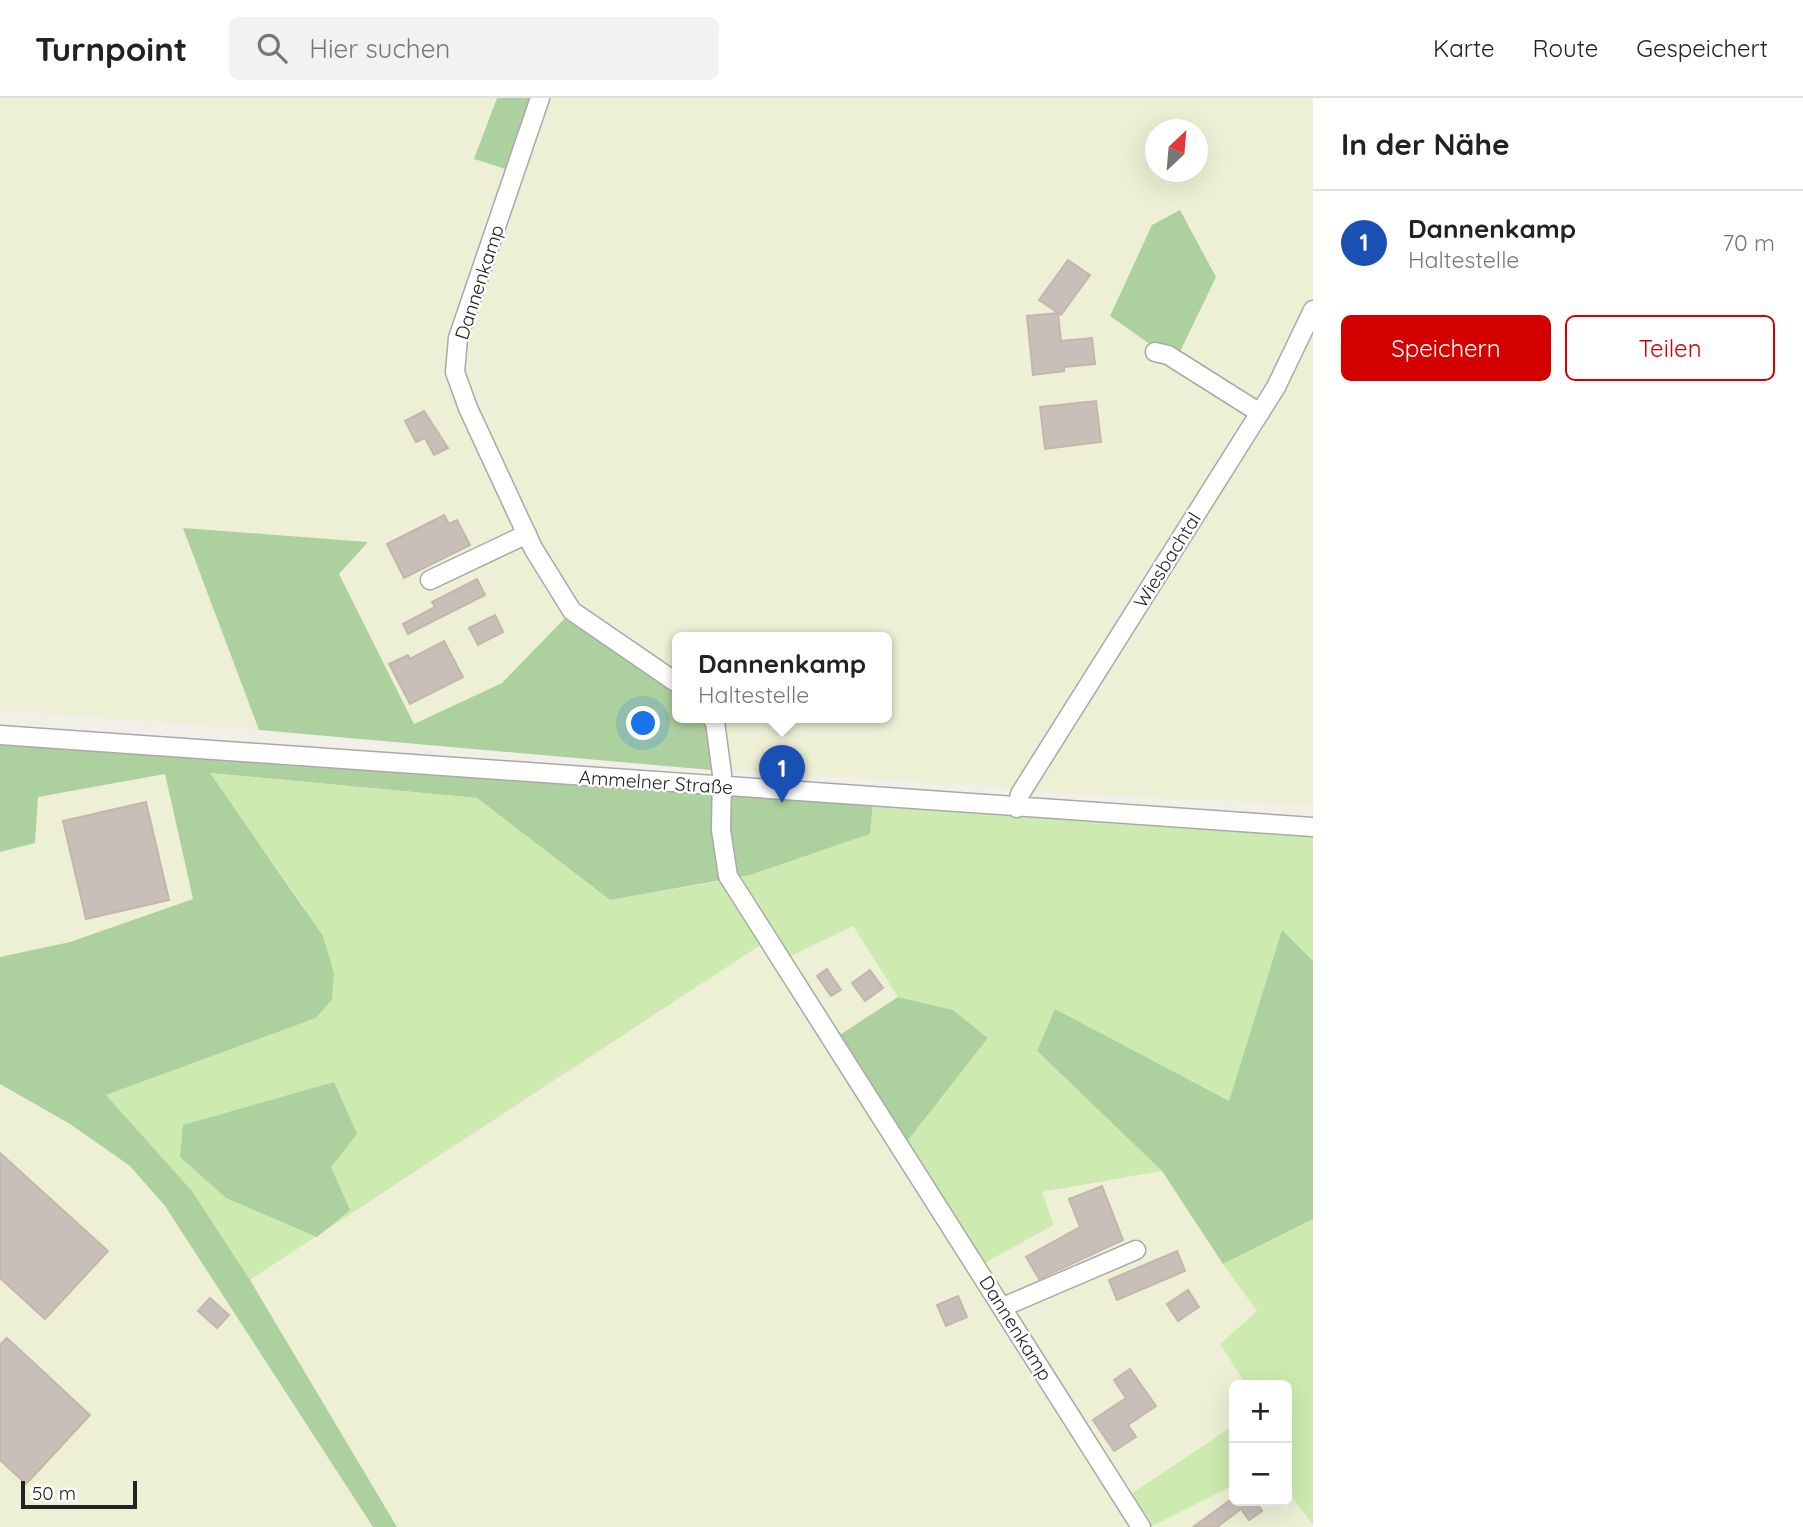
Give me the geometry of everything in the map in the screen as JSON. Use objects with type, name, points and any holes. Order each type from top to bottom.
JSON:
[{"type":"street","name":"Dannenkamp","points":[[540,98],[458,338],[455,372],[468,408],[527,534],[572,611],[672,680]]},
{"type":"street","name":"Wiesbachtal","points":[[1017,808],[1020,794],[1260,414],[1313,310]]},
{"type":"street","points":[[1155,352],[1168,355],[1260,414]]},
{"type":"street","points":[[430,580],[527,534]]},
{"type":"street","name":"Dannenkamp","points":[[715,723],[722,774],[721,830],[728,876],[1141,1527]]},
{"type":"street","name":"Ammelner Straße","points":[[0,735],[1313,827]]},
{"type":"street","points":[[1003,1307],[1136,1250]]},
{"type":"green space","points":[[0,98],[497,98],[474,159],[509,170],[452,371],[569,614],[502,683],[414,725],[339,574],[367,542],[184,528],[259,730],[0,710]]},
{"type":"green space","points":[[497,98],[535,98],[509,170],[474,159]]},
{"type":"green space","points":[[543,98],[1313,98],[1313,300],[1272,385],[1256,408],[1177,358],[1152,225],[1111,316],[1256,413],[1016,788],[728,770],[717,723],[892,723],[892,632],[672,632],[672,675],[574,608],[536,544],[459,371],[461,338]]},
{"type":"green space","points":[[1180,210],[1216,277],[1177,358],[1171,359],[1110,316],[1152,225]]},
{"type":"green space","points":[[1313,316],[1313,806],[1026,791]]},
{"type":"green space","points":[[183,528],[368,542],[339,574],[414,724],[502,683],[569,614],[672,683],[672,723],[710,723],[722,771],[259,730]]},
{"type":"green space","points":[[0,744],[873,801],[870,834],[750,875],[610,900],[477,798],[210,773],[323,936],[334,973],[332,999],[316,1018],[106,1095],[192,1191],[250,1280],[397,1527],[373,1527],[165,1206],[130,1166],[70,1124],[0,1084],[0,957],[70,942],[193,899],[165,774],[38,797],[35,843],[0,852]]},
{"type":"green space","points":[[209,773],[477,798],[610,900],[726,880],[765,942],[250,1280],[192,1191],[106,1095],[316,1018],[304,907]]},
{"type":"green space","points":[[166,774],[193,899],[70,942],[0,957],[0,852],[35,843],[38,797]]},
{"type":"green space","points":[[873,801],[1313,829],[1313,961],[1282,931],[1229,1102],[1056,1010],[1037,1051],[1162,1171],[1042,1192],[1054,1225],[981,1265],[905,1144],[988,1038],[953,1010],[898,997],[853,926],[785,959],[733,878],[750,875],[870,834]]},
{"type":"green space","points":[[853,926],[898,997],[835,1038],[785,959]]},
{"type":"green space","points":[[1282,930],[1313,961],[1313,1219],[1223,1264],[1162,1171],[1037,1051],[1055,1009],[1229,1101]]},
{"type":"green space","points":[[765,942],[1137,1527],[397,1527],[250,1280]]},
{"type":"green space","points":[[898,997],[953,1010],[988,1038],[905,1144],[835,1038]]},
{"type":"green space","points":[[334,1082],[357,1134],[331,1167],[350,1210],[317,1237],[226,1198],[180,1157],[183,1125]]},
{"type":"green space","points":[[0,1084],[70,1124],[130,1166],[165,1206],[373,1527],[0,1527]]},
{"type":"green space","points":[[1162,1171],[1257,1311],[1220,1344],[1243,1380],[1229,1380],[1229,1428],[1128,1496],[981,1265],[1054,1226],[1041,1192]]},
{"type":"green space","points":[[1313,1219],[1313,1525],[1292,1497],[1292,1380],[1243,1380],[1220,1344],[1257,1311],[1223,1264]]},
{"type":"green space","points":[[1229,1428],[1229,1488],[1150,1527],[1145,1527],[1128,1496]]},
{"type":"green space","points":[[1229,1488],[1229,1506],[1292,1506],[1292,1497],[1313,1527],[1150,1527]]},
{"type":"building","points":[[1068,260],[1090,275],[1061,315],[1039,300]]},
{"type":"building","points":[[1058,313],[1061,341],[1092,338],[1095,364],[1064,367],[1064,371],[1033,375],[1027,316]]},
{"type":"building","points":[[1096,401],[1101,442],[1045,449],[1040,407]]},
{"type":"building","points":[[424,411],[448,448],[434,455],[425,438],[416,442],[405,421]]},
{"type":"building","points":[[444,515],[449,524],[457,520],[470,545],[404,578],[387,544]]},
{"type":"building","points":[[477,579],[485,595],[408,634],[403,624],[435,607],[432,602]]},
{"type":"building","points":[[495,615],[503,632],[478,645],[469,628]]},
{"type":"building","points":[[444,641],[463,677],[410,704],[389,664],[408,655],[410,659]]},
{"type":"building","points":[[146,802],[169,900],[86,919],[63,821]]},
{"type":"building","points":[[827,969],[841,990],[831,996],[817,976]]},
{"type":"building","points":[[870,970],[883,988],[865,1001],[852,983]]},
{"type":"building","points":[[0,1153],[108,1251],[45,1319],[0,1278]]},
{"type":"building","points":[[1102,1186],[1123,1240],[1039,1279],[1026,1257],[1080,1227],[1069,1199]]},
{"type":"building","points":[[1177,1251],[1185,1271],[1117,1300],[1109,1280]]},
{"type":"building","points":[[1188,1290],[1199,1307],[1178,1321],[1167,1304]]},
{"type":"building","points":[[958,1296],[967,1317],[946,1326],[937,1305]]},
{"type":"building","points":[[210,1298],[229,1315],[217,1328],[198,1311]]},
{"type":"building","points":[[7,1338],[90,1415],[26,1484],[0,1460],[0,1345]]},
{"type":"building","points":[[1130,1369],[1156,1406],[1128,1425],[1136,1437],[1114,1451],[1093,1420],[1126,1398],[1114,1380]]},
{"type":"building","points":[[1229,1501],[1229,1506],[1259,1506],[1262,1511],[1249,1520],[1241,1509],[1217,1527],[1193,1527]]},
{"type":"place","name":"Dannenkamp","points":[[782,803]]}]
